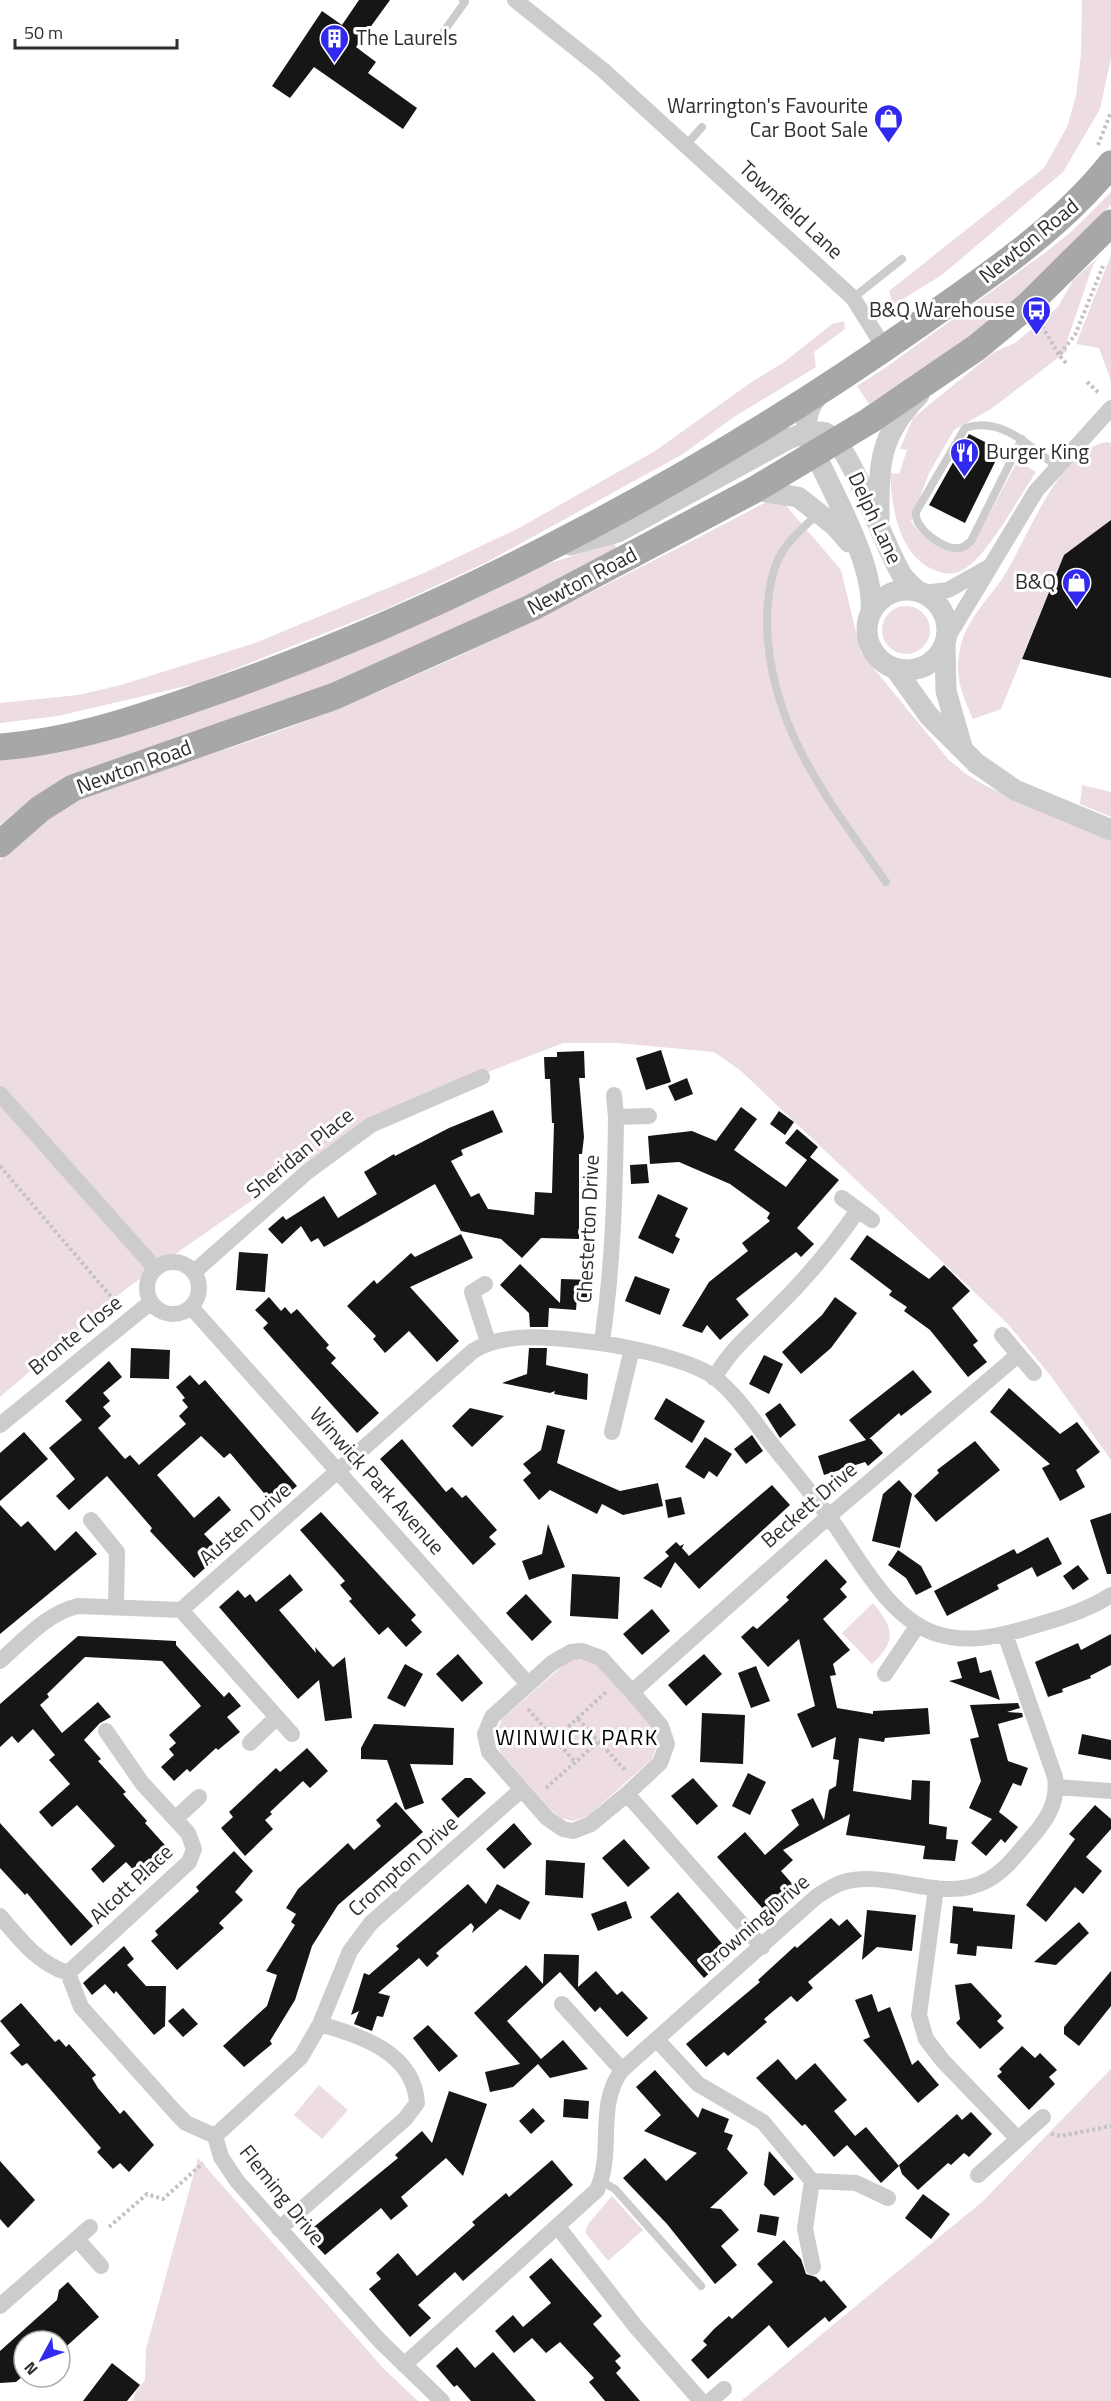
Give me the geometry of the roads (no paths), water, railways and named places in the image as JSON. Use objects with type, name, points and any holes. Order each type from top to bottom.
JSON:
[{"type":"main road","name":"Newton Road","points":[[0,747],[83,734],[192,700],[283,668],[440,601],[544,552],[821,392],[885,349],[1064,217],[1104,153]]},
{"type":"main road","name":"Newton Road","points":[[0,844],[40,809],[73,788],[335,696],[533,607],[754,490],[820,443],[936,377],[1027,306],[1111,223]]},
{"type":"street","name":"Townfield Lane","points":[[515,0],[603,70],[687,144],[853,298],[885,349]]},
{"type":"street","points":[[879,528],[881,456],[891,430],[904,409],[936,377]]},
{"type":"street","points":[[544,552],[618,532],[790,438],[820,443],[809,410],[821,392]]},
{"type":"street","points":[[990,567],[948,590],[897,591],[878,601],[872,610],[866,628],[869,646],[885,665],[896,670],[908,671],[931,664],[946,642],[990,567],[1024,508],[1057,467],[1110,410]]},
{"type":"street","name":"Delph Lane","points":[[820,443],[851,466],[902,575],[921,592]]},
{"type":"street","name":"Delph Lane","points":[[820,443],[872,594],[872,610]]},
{"type":"street","points":[[754,490],[798,497],[819,513],[859,554]]},
{"type":"street","points":[[921,592],[935,601],[943,613],[947,626],[946,691],[963,750]]},
{"type":"street","points":[[896,670],[928,716],[976,763],[1015,790],[1111,830]]},
{"type":"street","name":"Sheridan Place","points":[[194,1272],[307,1172],[371,1125],[482,1077]]},
{"type":"street","points":[[0,1094],[155,1268]]},
{"type":"street","name":"Chesterton Drive","points":[[602,1342],[610,1288],[614,1235],[616,1117],[614,1095]]},
{"type":"street","points":[[616,1117],[649,1116]]},
{"type":"street","points":[[842,1198],[872,1220]]},
{"type":"street","points":[[714,1378],[732,1350],[786,1298],[835,1244],[858,1210]]},
{"type":"street","points":[[171,1261],[180,1262],[194,1272],[200,1286],[199,1294],[191,1307],[178,1314],[170,1314],[162,1312],[151,1302],[146,1288],[155,1268],[171,1261]]},
{"type":"street","points":[[472,1290],[488,1342]]},
{"type":"street","name":"Bronte Close","points":[[0,1425],[151,1302]]},
{"type":"street","name":"Winwick Park Avenue","points":[[191,1307],[339,1473],[522,1690]]},
{"type":"street","points":[[1002,1335],[1034,1373]]},
{"type":"street","points":[[339,1473],[464,1358],[488,1342],[557,1339],[602,1342],[694,1368],[714,1378],[738,1401],[829,1516],[876,1584],[918,1625],[932,1632],[965,1639],[1005,1634],[1047,1622],[1111,1595]]},
{"type":"street","points":[[612,1435],[632,1349]]},
{"type":"street","name":"Beckett Drive","points":[[632,1692],[829,1516],[1018,1355]]},
{"type":"street","name":"Austen Drive","points":[[181,1610],[339,1473]]},
{"type":"street","points":[[91,1520],[117,1552],[116,1606]]},
{"type":"street","points":[[0,1661],[47,1620],[66,1608],[116,1606],[181,1610],[292,1734]]},
{"type":"street","points":[[885,1677],[918,1625]]},
{"type":"street","points":[[1005,1634],[1056,1787],[1111,1791]]},
{"type":"street","points":[[582,1651],[601,1658],[661,1726],[666,1744],[660,1763],[591,1824],[573,1830],[554,1825],[489,1752],[485,1742],[485,1734],[492,1717],[522,1690],[560,1657],[582,1651]]},
{"type":"street","points":[[250,1743],[277,1717]]},
{"type":"street","name":"Alcott Place","points":[[68,1973],[189,1862],[194,1850],[192,1842],[176,1820],[142,1784],[106,1731]]},
{"type":"street","name":"Browning Drive","points":[[601,2181],[608,2098],[614,2081],[622,2070],[816,1897],[844,1882],[879,1880],[936,1888],[965,1888],[977,1885],[1002,1870],[1044,1822],[1055,1800],[1056,1787]]},
{"type":"street","points":[[632,1789],[762,1947]]},
{"type":"street","name":"Crompton Drive","points":[[215,2136],[289,2070],[306,2049],[320,2024],[341,1968],[358,1938],[371,1923],[527,1795]]},
{"type":"street","name":"Alcott Place","points":[[176,1820],[199,1797]]},
{"type":"street","points":[[936,1888],[919,2004],[923,2030],[932,2050],[1018,2139]]},
{"type":"street","points":[[0,1916],[40,1959],[68,1973]]},
{"type":"street","name":"Fleming Drive","points":[[68,1973],[81,2007],[176,2113],[192,2126],[215,2136],[221,2157],[232,2175],[405,2365],[442,2401]]},
{"type":"street","points":[[562,2004],[622,2070]]},
{"type":"street","points":[[279,2229],[405,2119],[417,2103],[411,2079],[385,2049],[320,2024]]},
{"type":"street","points":[[657,2040],[698,2084],[763,2122],[812,2181],[856,2183],[888,2198]]},
{"type":"street","points":[[978,2175],[1039,2121]]},
{"type":"street","points":[[405,2365],[591,2198],[601,2181]]},
{"type":"street","points":[[812,2181],[805,2229],[813,2267]]},
{"type":"street","points":[[0,2306],[90,2227]]},
{"type":"street","points":[[558,2227],[636,2327],[701,2401]]},
{"type":"street","points":[[77,2239],[101,2266]]},
{"type":"street","points":[[710,2401],[724,2389]]},
{"type":"lane","points":[[444,31],[465,2],[462,0]]},
{"type":"lane","points":[[687,144],[702,127]]},
{"type":"lane","points":[[853,298],[902,259]]},
{"type":"lane","points":[[1022,439],[971,541],[959,548],[952,548],[916,525],[916,512],[965,428],[990,424],[1022,439],[1057,467]]},
{"type":"lane","points":[[819,513],[787,545],[775,567],[767,616],[771,664],[789,731],[799,753],[826,797],[886,882]]},
{"type":"lane","points":[[601,2181],[615,2189],[701,2286]]},
{"type":"place","name":"The Laurels","points":[[335,64]]},
{"type":"place","name":"Warrington's Favourite Car Boot Sale","points":[[889,144]]},
{"type":"place","name":"B&Q Warehouse","points":[[1036,336]]},
{"type":"place","name":"Burger King","points":[[965,478]]},
{"type":"place","name":"B&Q","points":[[1077,608]]},
{"type":"district","name":"WINWICK PARK","points":[[577,1737]]}]
